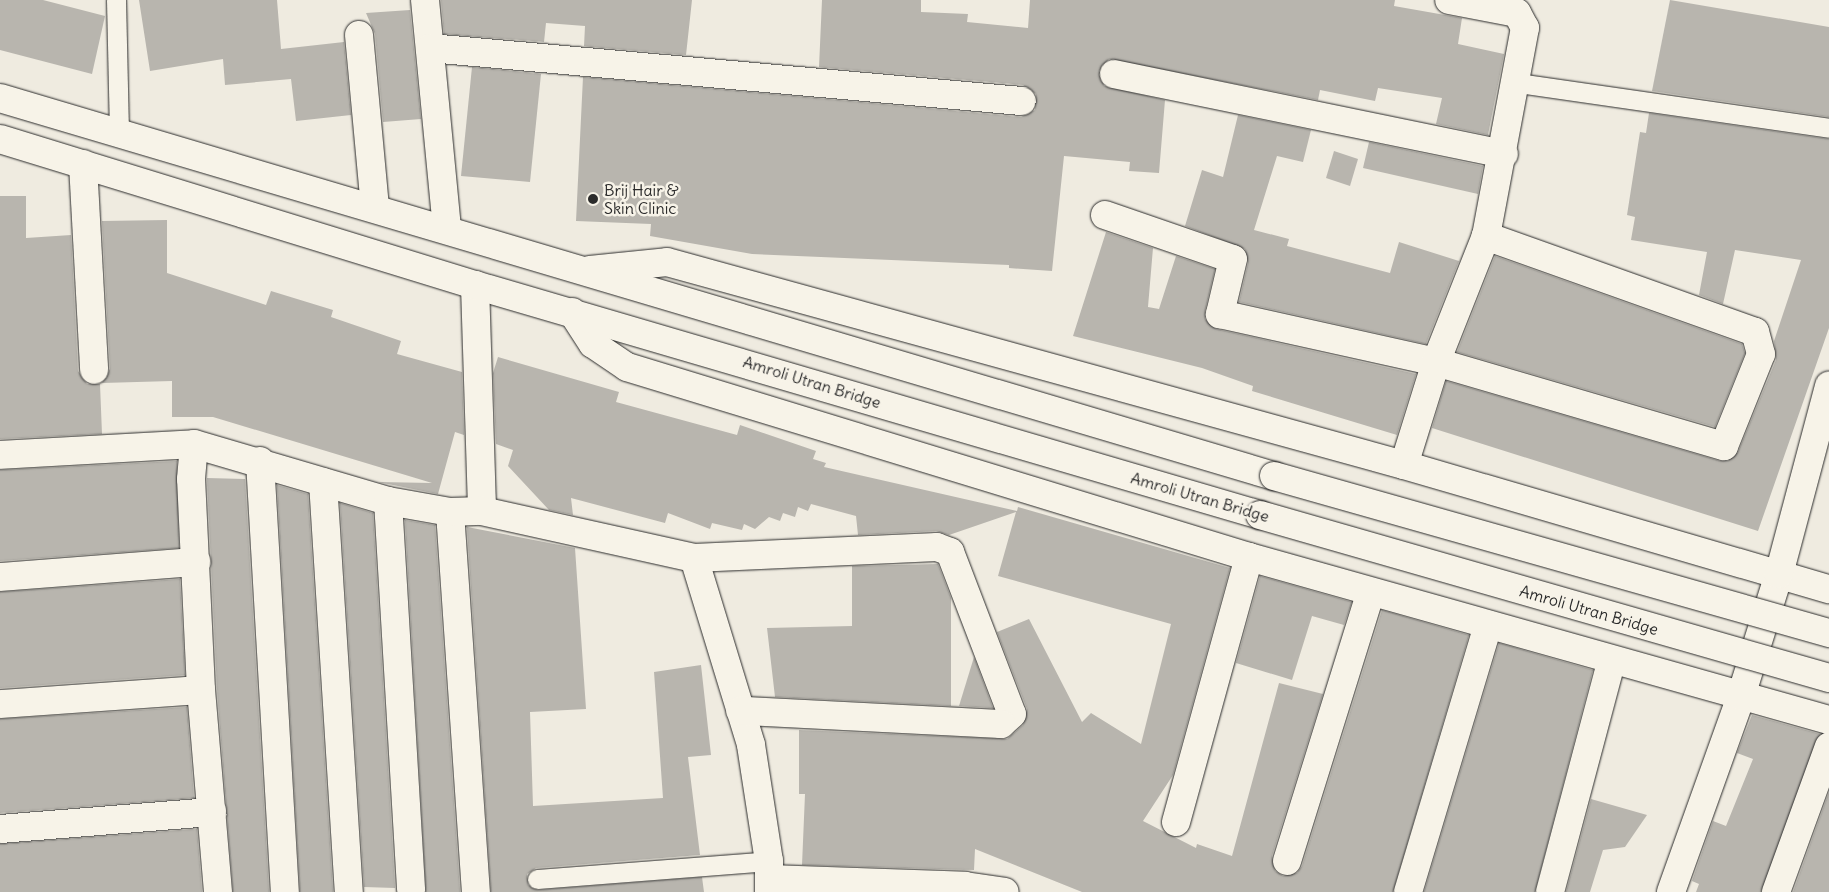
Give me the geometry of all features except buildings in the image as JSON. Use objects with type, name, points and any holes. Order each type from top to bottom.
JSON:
[{"type":"street","points":[[425,0],[448,229]]},
{"type":"street","points":[[1404,466],[1436,362],[1486,236],[1518,83],[1524,21],[1517,13],[1449,0]]},
{"type":"street","points":[[360,35],[375,208]]},
{"type":"street","points":[[430,48],[1022,101]]},
{"type":"street","points":[[1114,74],[1504,154]]},
{"type":"street","points":[[0,98],[590,270],[1274,476],[1829,633]]},
{"type":"street","name":"Amroli Utran Bridge","points":[[0,139],[475,285],[1260,515],[1829,678]]},
{"type":"street","points":[[83,164],[94,370]]},
{"type":"street","points":[[1106,215],[1233,259],[1220,314],[1436,362],[1713,445],[1724,446],[1731,437],[1762,354],[1754,332],[1486,236]]},
{"type":"street","points":[[590,270],[667,262],[1404,466],[1829,589]]},
{"type":"street","points":[[475,285],[482,510]]},
{"type":"street","points":[[572,312],[593,344],[627,367],[1249,557],[1488,624],[1611,662],[1829,720]]},
{"type":"street","points":[[1671,892],[1741,696],[1779,574],[1829,386]]},
{"type":"street","points":[[0,455],[194,444],[260,461],[388,501],[450,512],[482,510],[694,558],[938,547],[950,552],[1012,714],[1001,724],[740,711]]},
{"type":"street","points":[[194,444],[192,479],[201,690],[218,892]]},
{"type":"street","points":[[260,461],[285,892]]},
{"type":"street","points":[[323,482],[348,892]]},
{"type":"street","points":[[388,501],[411,889]]},
{"type":"street","points":[[450,512],[476,892]]},
{"type":"street","points":[[1176,822],[1249,557]]},
{"type":"street","points":[[694,558],[751,745],[769,877],[1006,892]]},
{"type":"street","points":[[0,577],[196,562]]},
{"type":"street","points":[[1287,862],[1371,592]]},
{"type":"street","points":[[1408,892],[1488,624]]},
{"type":"street","points":[[1550,892],[1611,662]]},
{"type":"street","points":[[0,704],[201,690]]},
{"type":"street","points":[[1776,892],[1820,806],[1829,746]]},
{"type":"street","points":[[0,829],[212,812]]},
{"type":"lane","points":[[116,0],[119,133]]},
{"type":"lane","points":[[1518,83],[1829,128]]},
{"type":"lane","points":[[537,880],[769,877]]},
{"type":"place","name":"Brij Hair & Skin Clinic","points":[[593,199]]}]
